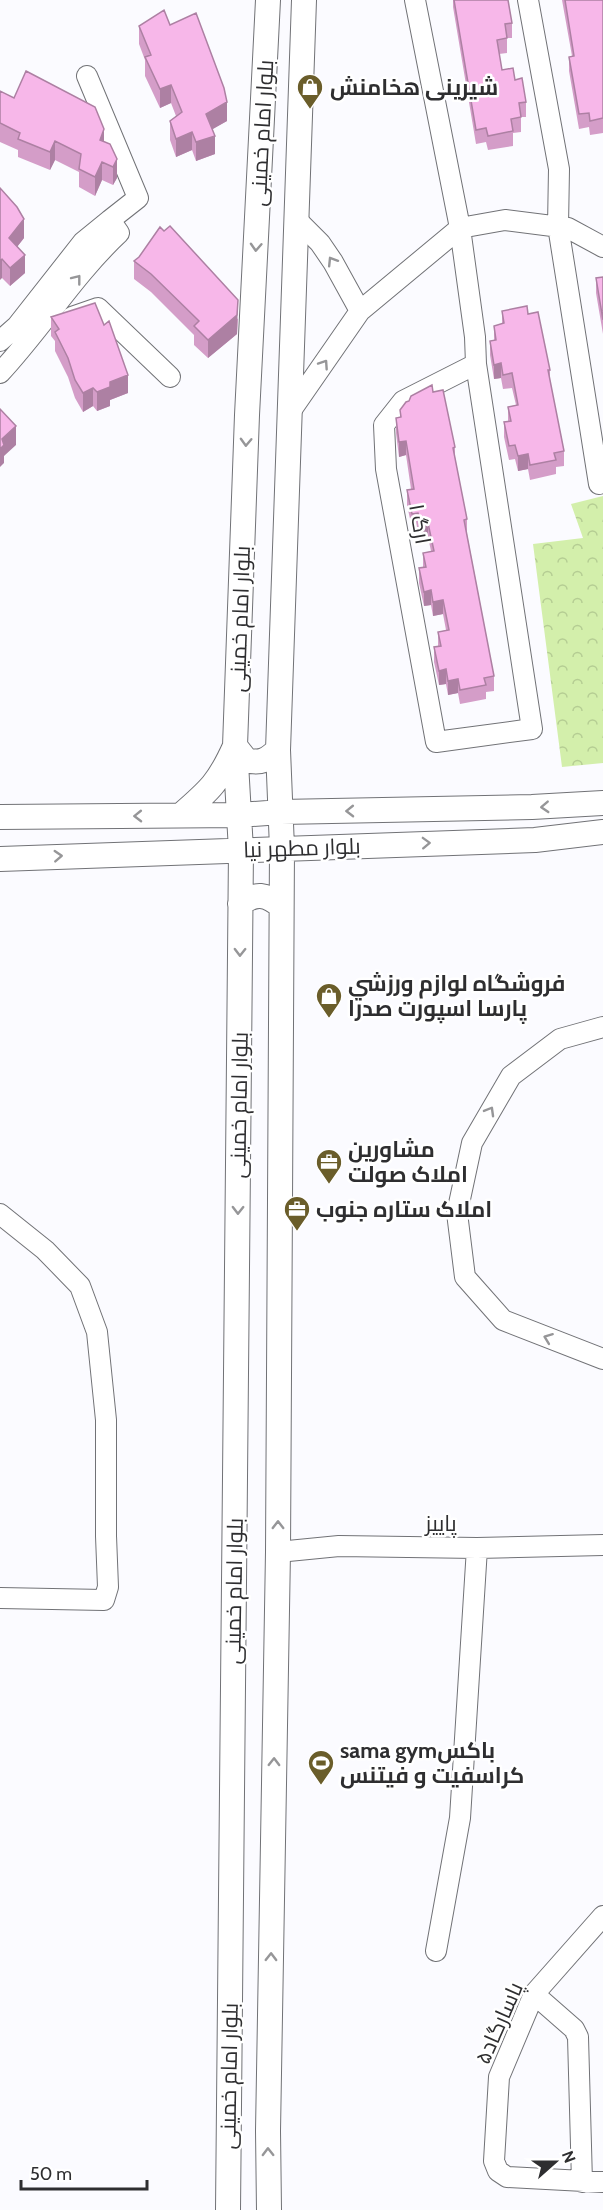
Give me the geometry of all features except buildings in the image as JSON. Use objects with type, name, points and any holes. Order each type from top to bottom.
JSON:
[{"type":"main road","name":"بلوار امام خمینی","points":[[228,2210],[241,850],[235,746],[247,415],[268,0]]},
{"type":"main road","name":"بلوار امام خمینی","points":[[269,2210],[268,2108],[278,1552],[282,848],[278,750],[304,0]]},
{"type":"main road","points":[[181,815],[216,784],[235,746],[246,760],[255,762],[266,761],[278,750]]},
{"type":"main road","name":"بلوار مطهر نیا","points":[[0,817],[239,815],[603,803]]},
{"type":"main road","name":"بلوار مطهر نیا","points":[[0,859],[535,840],[603,832]]},
{"type":"main road","points":[[240,904],[251,897],[260,895],[272,898],[281,906]]},
{"type":"street","points":[[416,0],[460,228],[476,338],[476,364]]},
{"type":"street","points":[[528,0],[559,169],[558,226],[599,484]]},
{"type":"street","points":[[2,336],[17,326],[84,242],[138,198],[87,76]]},
{"type":"street","points":[[295,218],[320,243],[360,311]]},
{"type":"street","points":[[0,373],[22,349],[94,257],[119,233],[110,220]]},
{"type":"street","points":[[290,412],[360,311],[460,228],[505,220],[558,226],[568,228],[603,247]]},
{"type":"street","points":[[53,309],[70,317],[98,308],[170,377]]},
{"type":"street","name":"ارگ ۱","points":[[476,364],[532,729],[436,742],[386,469],[384,425],[403,401],[476,364]]},
{"type":"street","points":[[603,1027],[560,1039],[511,1076],[472,1143],[457,1213],[465,1277],[503,1320],[603,1359]]},
{"type":"street","points":[[0,1214],[45,1250],[80,1286],[97,1332],[106,1420],[108,1587],[104,1600],[0,1598]]},
{"type":"street","name":"پاییز","points":[[278,1552],[339,1546],[477,1548],[603,1545]]},
{"type":"street","points":[[436,1951],[460,1818],[477,1548]]},
{"type":"street","name":"پاسارگاد۵","points":[[582,2182],[507,2177],[498,2171],[494,2161],[500,2077],[534,1994],[603,1916]]},
{"type":"street","points":[[534,1994],[574,2029],[578,2037],[582,2182],[603,2182]]},
{"type":"green space","points":[[603,496],[603,763],[562,767],[533,544],[583,538],[571,504]]},
{"type":"place","name":"شیرینی هخامنش","points":[[310,110]]},
{"type":"place","name":"فروشگاه لوازم ورزشي پارسا اسپورت صدرا","points":[[329,1019]]},
{"type":"place","name":"مشاورین املاک صولت","points":[[329,1185]]},
{"type":"place","name":"املاک ستاره جنوب","points":[[297,1232]]},
{"type":"place","name":"sama gymباکس کراسفیت و فیتنس","points":[[321,1786]]}]
